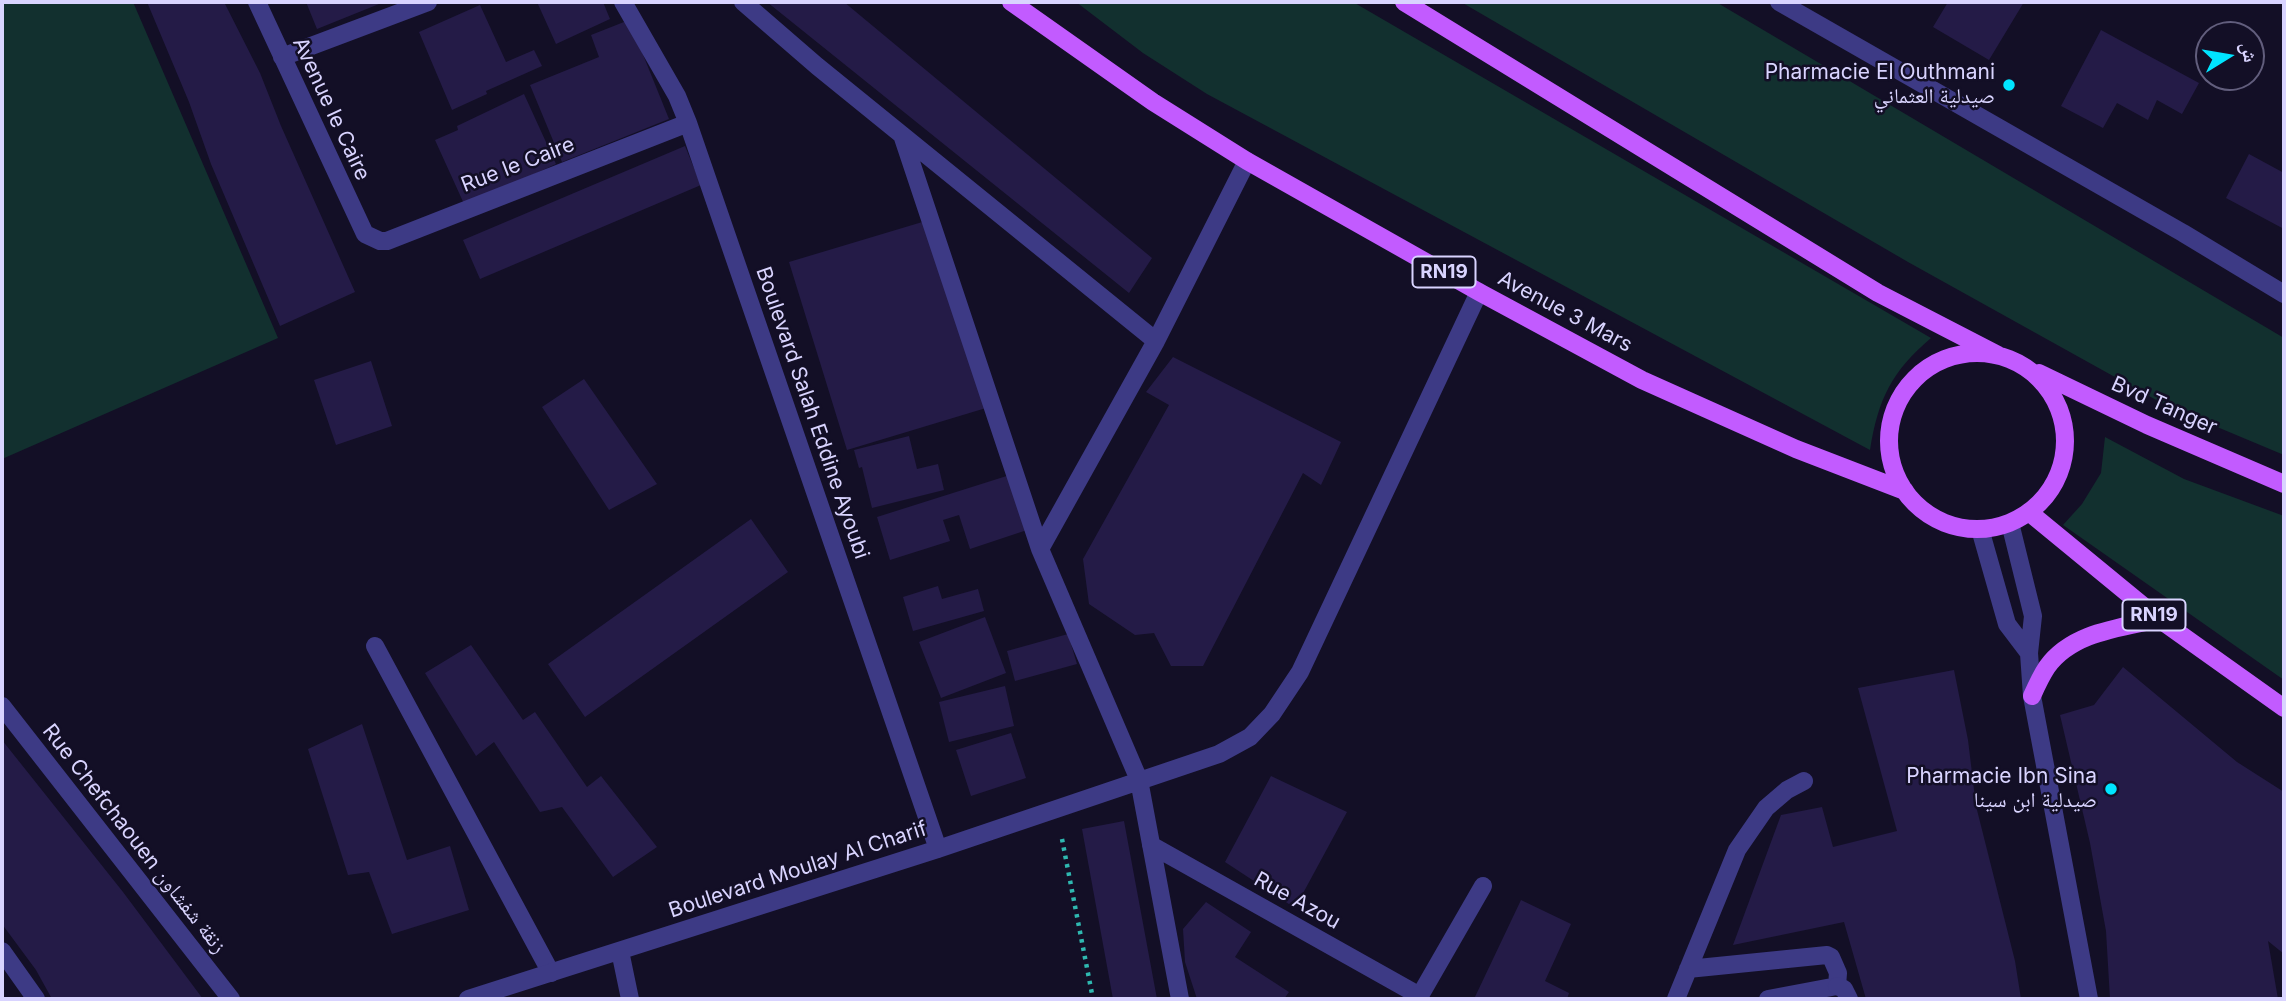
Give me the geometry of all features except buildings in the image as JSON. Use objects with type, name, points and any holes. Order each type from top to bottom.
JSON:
[{"type":"main road","name":"Avenue 3 Mars","points":[[1011,2],[1153,102],[1247,161],[1479,292],[1643,380],[1796,449],[1905,491]]},
{"type":"main road","name":"RN19","points":[[1404,2],[1878,293],[2027,368],[2050,391],[2064,422],[2064,456],[2053,488],[2030,513],[2010,523],[1980,530],[1946,523],[1930,515],[1905,491],[1894,467],[1890,440],[1894,414],[1905,390],[1923,371],[1946,358],[1972,353],[1998,355]]},
{"type":"main road","name":"Bvd Tanger","points":[[2027,368],[2147,425],[2284,484]]},
{"type":"main road","name":"RN19","points":[[2030,513],[2159,619],[2284,708]]},
{"type":"main road","points":[[2032,696],[2047,667],[2060,653],[2079,640],[2159,619]]},
{"type":"street","name":"Avenue le Caire","points":[[257,2],[365,234]]},
{"type":"street","points":[[282,57],[428,2]]},
{"type":"street","name":"Boulevard Salah Eddine Ayoubi","points":[[623,2],[677,96],[688,123],[938,849]]},
{"type":"street","points":[[743,2],[817,66],[1156,341]]},
{"type":"street","points":[[1779,2],[2183,233],[2284,295]]},
{"type":"street","name":"Rue le Caire","points":[[365,234],[387,241],[688,123]]},
{"type":"street","points":[[902,135],[1040,550],[1139,780],[1180,999]]},
{"type":"street","points":[[1040,550],[1156,341],[1247,161]]},
{"type":"street","name":"Boulevard Moulay Al Charif","points":[[468,999],[938,849],[1219,754],[1250,737],[1272,715],[1300,672],[1479,292]]},
{"type":"street","points":[[2010,523],[2033,617],[2029,653],[2032,696],[2089,999]]},
{"type":"street","points":[[1980,530],[2007,624],[2029,653]]},
{"type":"street","points":[[375,646],[551,973]]},
{"type":"street","name":"Rue Chefchaouen زنقة شفشاون","points":[[2,706],[231,999]]},
{"type":"street","points":[[1676,999],[1744,838],[1766,808],[1787,790],[1804,781]]},
{"type":"street","name":"Rue Azou","points":[[1152,845],[1419,998]]},
{"type":"street","points":[[1419,998],[1483,886]]},
{"type":"street","points":[[2,951],[36,999]]},
{"type":"street","points":[[620,951],[629,999]]},
{"type":"street","points":[[1688,969],[1827,955],[1831,957],[1843,993],[1768,999]]},
{"type":"path","points":[[1056,808],[1093,999]]},
{"type":"green space","points":[[2,2],[133,2],[278,338],[2,459]]},
{"type":"green space","points":[[1076,2],[1353,2],[1931,338],[1906,362],[1889,387],[1877,416],[1870,450],[1207,94],[1143,53]]},
{"type":"green space","points":[[1461,2],[1716,2],[2284,338],[2284,455],[2167,406],[1908,262]]},
{"type":"green space","points":[[2105,437],[2184,479],[2284,516],[2284,680],[2063,525],[2082,504],[2101,473]]},
{"type":"place","name":"Pharmacie El Outhmani صيدلية العثماني","points":[[2009,85]]},
{"type":"place","name":"Pharmacie Ibn Sina صيدلية ابن سينا","points":[[2111,789]]}]
